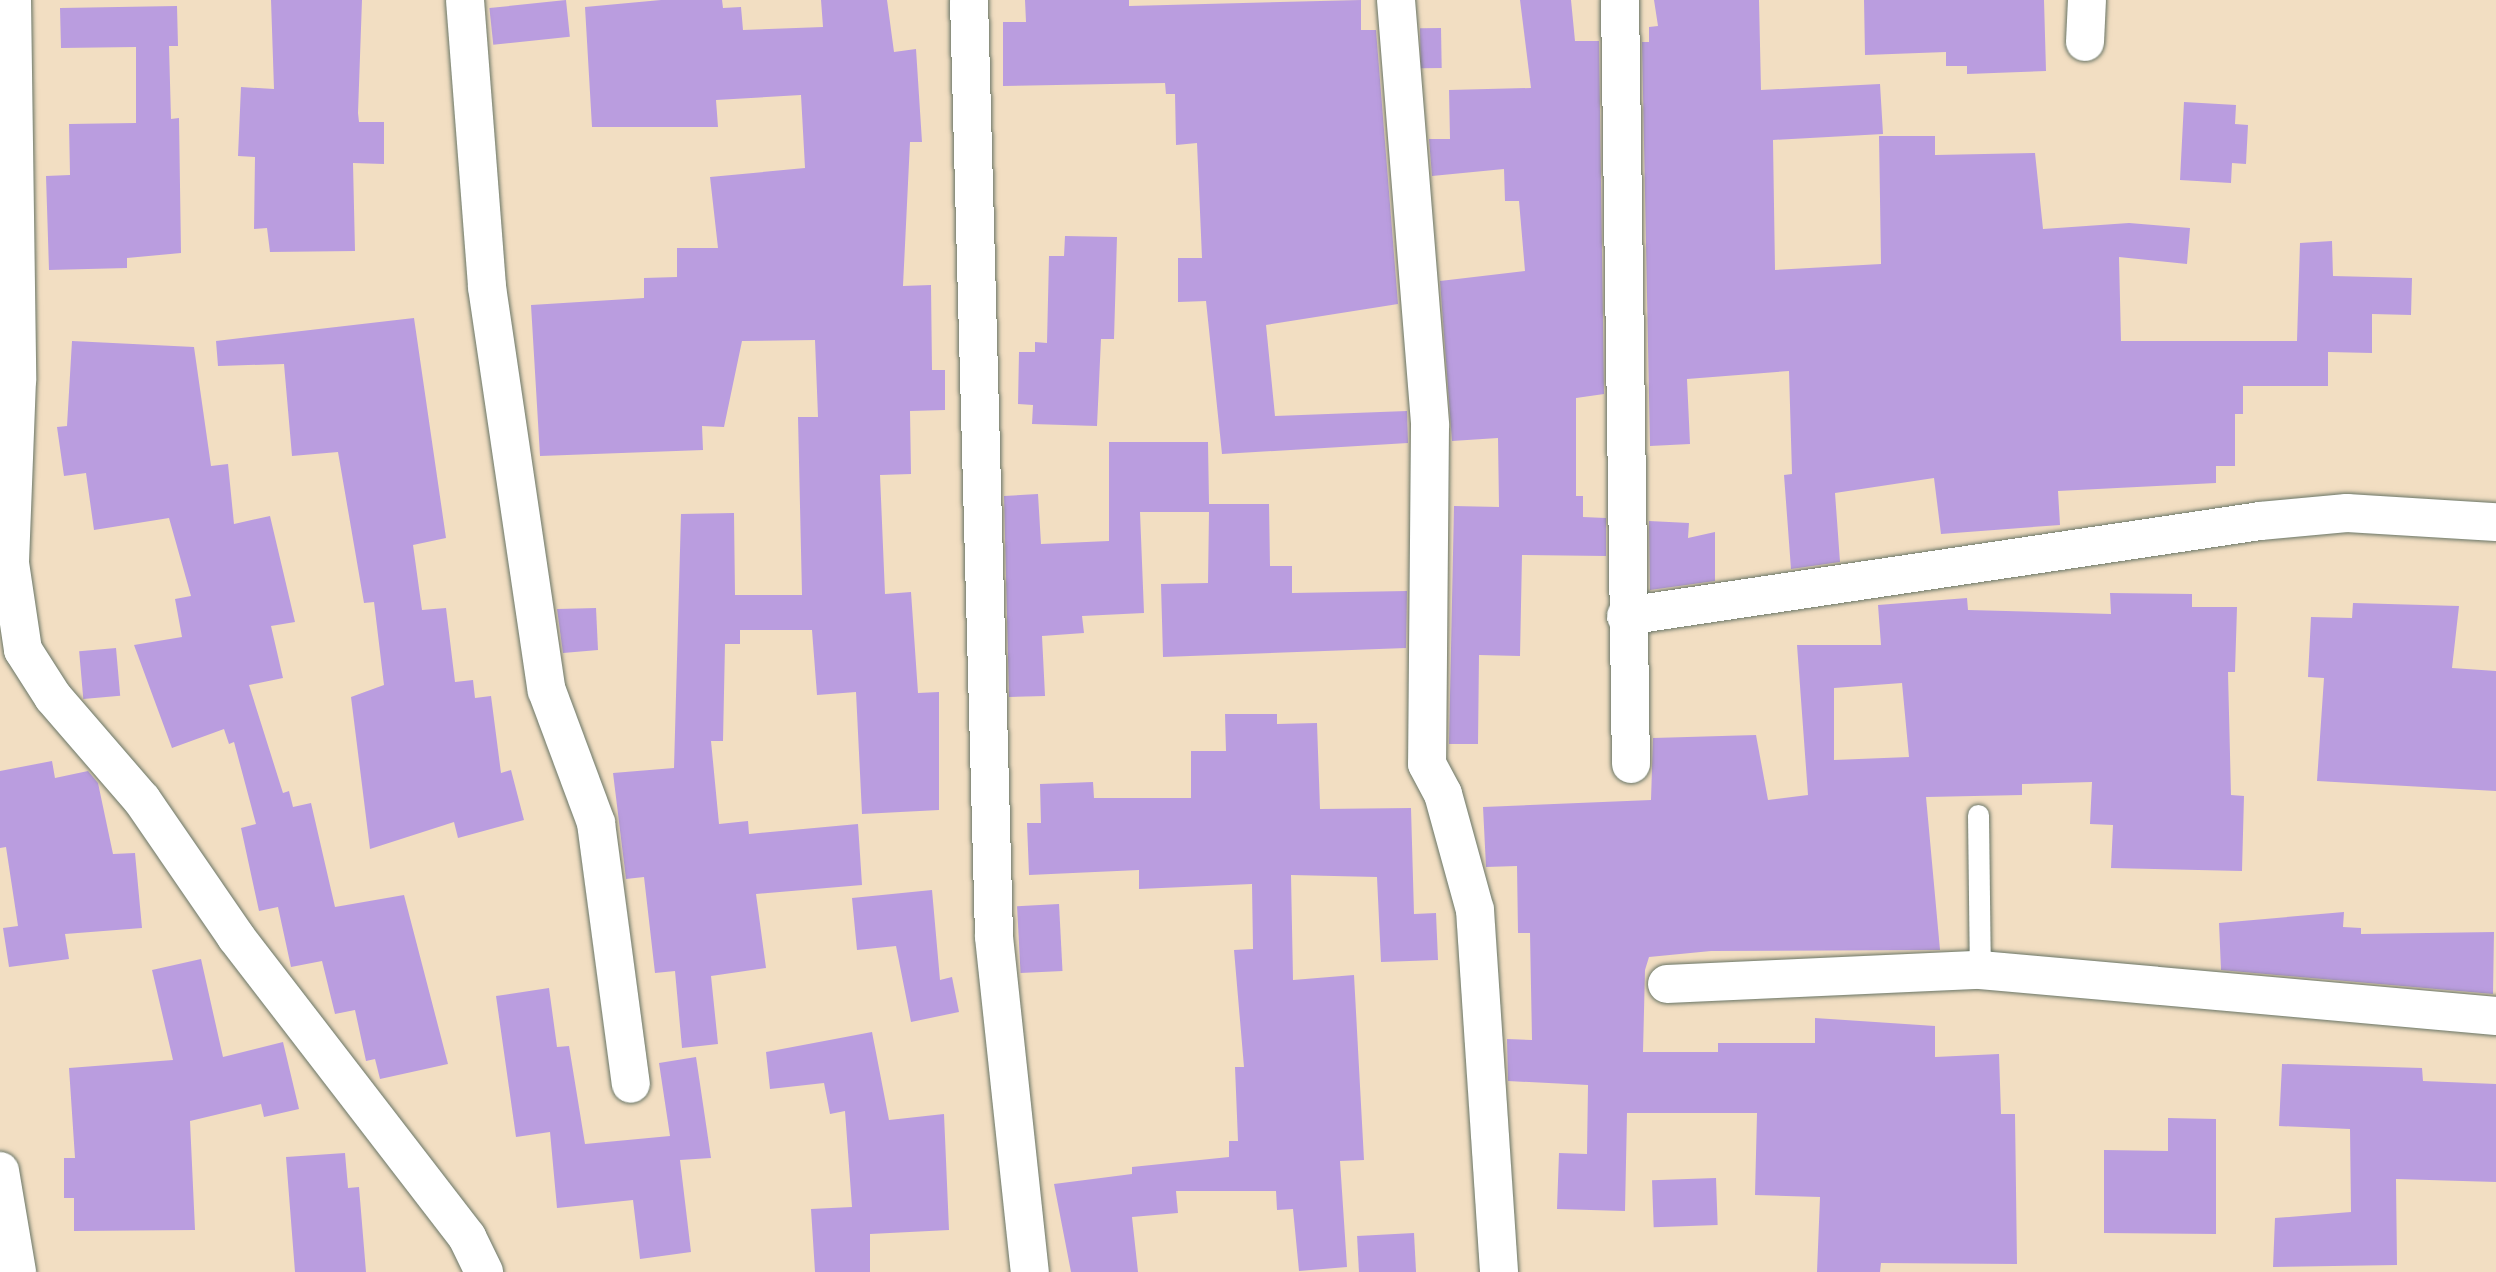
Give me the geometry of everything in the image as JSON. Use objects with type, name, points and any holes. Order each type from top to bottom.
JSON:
[{"type":"street","points":[[12,0],[5,65],[10,563],[23,650],[52,697],[142,800],[236,937],[467,1237],[484,1272]]},
{"type":"street","points":[[465,0],[487,287],[547,691],[596,824],[631,1084]]},
{"type":"street","points":[[969,0],[994,937],[1030,1272]]},
{"type":"street","points":[[1396,0],[1430,426],[1427,764],[1443,794],[1475,910],[1499,1272]]},
{"type":"street","points":[[1620,0],[1626,616],[1631,764]]},
{"type":"street","points":[[2085,42],[2087,0]]},
{"type":"street","points":[[1626,616],[2260,521],[2347,513],[2496,522]]},
{"type":"street","points":[[1667,984],[1980,970],[2496,1016]]},
{"type":"street","points":[[0,1171],[17,1272]]},
{"type":"lane","points":[[1979,815],[1980,970]]},
{"type":"building","points":[[271,0],[362,0],[359,122],[384,122],[384,164],[353,163],[355,251],[270,252],[267,228],[254,229],[255,157],[238,156],[241,87],[274,89]]},
{"type":"building","points":[[566,0],[570,37],[493,45],[489,8]]},
{"type":"building","points":[[661,0],[722,0],[723,8],[741,7],[743,30],[823,27],[821,0],[887,0],[894,52],[916,49],[922,142],[910,142],[903,286],[931,285],[932,370],[945,370],[945,410],[910,411],[911,474],[880,475],[885,594],[911,592],[918,693],[939,692],[939,810],[862,814],[856,692],[817,695],[812,630],[740,630],[740,644],[725,644],[723,741],[711,741],[719,824],[748,821],[749,834],[858,824],[862,885],[756,894],[766,968],[711,976],[718,1044],[682,1048],[675,971],[655,973],[644,877],[626,879],[613,773],[674,768],[681,514],[734,513],[735,595],[802,595],[798,417],[818,417],[815,340],[742,341],[724,427],[702,426],[703,450],[540,456],[531,305],[644,298],[644,278],[677,277],[677,248],[718,248],[710,177],[805,168],[801,95],[716,100],[718,127],[592,127],[585,7]]},
{"type":"building","points":[[1025,0],[1129,0],[1129,6],[1361,0],[1361,30],[1376,30],[1398,304],[1266,325],[1275,416],[1407,411],[1408,443],[1222,454],[1206,301],[1178,302],[1178,258],[1202,258],[1197,143],[1176,145],[1175,94],[1166,94],[1165,83],[1003,86],[1003,22],[1026,22]]},
{"type":"building","points":[[1520,0],[1571,0],[1575,41],[1599,41],[1604,394],[1576,398],[1576,496],[1583,496],[1583,517],[1606,518],[1606,556],[1522,555],[1520,656],[1479,655],[1478,744],[1449,744],[1454,506],[1499,507],[1498,438],[1452,441],[1440,281],[1525,271],[1519,201],[1505,201],[1504,169],[1432,176],[1429,139],[1450,139],[1449,90],[1531,88]]},
{"type":"building","points":[[1654,0],[1759,0],[1761,90],[1880,84],[1883,134],[1773,140],[1775,270],[1881,264],[1879,136],[1935,136],[1935,155],[2035,153],[2043,229],[2129,223],[2190,228],[2187,264],[2119,257],[2121,341],[2297,341],[2300,243],[2332,241],[2333,276],[2412,278],[2411,315],[2372,314],[2372,353],[2328,352],[2328,386],[2243,386],[2243,414],[2235,414],[2235,466],[2216,466],[2216,483],[2058,491],[2060,525],[1941,534],[1934,478],[1835,493],[1840,562],[1791,569],[1784,475],[1792,474],[1789,371],[1687,379],[1690,444],[1650,446],[1642,42],[1649,42],[1649,27],[1658,26]]},
{"type":"building","points":[[1864,0],[2044,0],[2046,71],[1967,74],[1967,66],[1946,66],[1946,52],[1865,55]]},
{"type":"building","points":[[177,6],[178,46],[169,46],[171,119],[179,118],[181,253],[127,258],[127,268],[49,270],[46,176],[70,175],[69,124],[136,123],[136,47],[61,48],[60,8]]},
{"type":"building","points":[[1420,28],[1441,28],[1442,68],[1421,68]]},
{"type":"building","points":[[2184,102],[2236,105],[2235,124],[2248,125],[2246,164],[2232,163],[2231,183],[2180,180]]},
{"type":"building","points":[[1065,236],[1117,237],[1114,339],[1101,339],[1097,426],[1032,424],[1033,405],[1018,404],[1019,352],[1035,352],[1035,342],[1047,343],[1049,256],[1064,256]]},
{"type":"building","points":[[414,318],[446,538],[413,545],[422,610],[446,608],[455,682],[473,680],[475,698],[491,696],[501,773],[511,770],[524,820],[458,838],[454,822],[370,849],[351,697],[384,685],[374,602],[364,603],[338,452],[292,456],[284,364],[218,366],[216,341]]},
{"type":"building","points":[[72,341],[194,347],[211,466],[228,464],[234,524],[270,516],[295,622],[271,626],[283,678],[249,685],[283,793],[289,791],[293,807],[311,803],[335,907],[404,895],[448,1064],[380,1079],[375,1059],[366,1061],[355,1010],[335,1014],[322,961],[291,967],[278,907],[259,911],[241,828],[256,824],[234,742],[229,744],[224,729],[172,748],[134,645],[182,637],[175,599],[191,596],[169,518],[94,530],[86,473],[64,476],[57,427],[67,426]]},
{"type":"building","points":[[1109,442],[1208,442],[1209,504],[1269,504],[1270,566],[1292,566],[1292,593],[1407,591],[1406,648],[1163,657],[1161,584],[1208,583],[1209,512],[1140,512],[1144,613],[1082,616],[1084,633],[1042,636],[1045,696],[1009,697],[1004,496],[1038,494],[1041,544],[1109,541]]},
{"type":"building","points":[[1649,521],[1689,523],[1688,538],[1715,532],[1715,581],[1650,590]]},
{"type":"building","points":[[2110,593],[2192,594],[2192,607],[2237,607],[2235,672],[2228,672],[2231,795],[2244,796],[2242,871],[2111,868],[2113,825],[2090,824],[2092,782],[2022,784],[2022,795],[1926,797],[1940,950],[1711,951],[1649,957],[1645,970],[1643,1052],[1718,1052],[1718,1043],[1815,1043],[1815,1018],[1935,1026],[1935,1057],[1999,1054],[2001,1114],[2015,1114],[2017,1264],[1881,1263],[1880,1272],[1817,1272],[1820,1197],[1755,1195],[1757,1113],[1627,1113],[1625,1211],[1557,1209],[1559,1153],[1587,1154],[1588,1085],[1508,1081],[1507,1039],[1532,1040],[1530,933],[1518,933],[1517,866],[1486,867],[1483,807],[1651,800],[1653,738],[1756,735],[1768,800],[1808,795],[1797,645],[1881,645],[1878,605],[1967,598],[1968,610],[2111,614]],"holes":[[[1902,683],[1909,757],[1834,760],[1834,688]]]},
{"type":"building","points":[[2353,603],[2459,606],[2452,668],[2496,671],[2496,791],[2317,781],[2324,678],[2308,677],[2311,617],[2352,618]]},
{"type":"building","points":[[596,608],[598,650],[563,653],[557,609]]},
{"type":"building","points":[[116,648],[120,696],[83,699],[79,651]]},
{"type":"building","points":[[1225,714],[1277,714],[1277,724],[1317,723],[1320,809],[1411,808],[1414,914],[1436,913],[1438,960],[1381,962],[1377,877],[1291,875],[1293,980],[1354,975],[1364,1160],[1340,1161],[1347,1267],[1299,1271],[1293,1209],[1277,1210],[1276,1191],[1176,1191],[1178,1213],[1132,1217],[1138,1272],[1071,1272],[1054,1184],[1132,1174],[1132,1167],[1229,1157],[1229,1141],[1238,1141],[1235,1067],[1244,1067],[1234,950],[1253,949],[1252,884],[1139,889],[1139,870],[1029,875],[1027,823],[1041,823],[1040,784],[1093,782],[1094,798],[1191,798],[1191,751],[1226,751]]},
{"type":"building","points":[[52,761],[55,778],[88,771],[98,783],[113,854],[135,853],[142,928],[65,934],[69,959],[9,967],[3,928],[18,926],[6,847],[0,848],[0,771]]},
{"type":"building","points":[[932,890],[940,980],[952,977],[959,1012],[911,1022],[896,946],[857,950],[852,898]]},
{"type":"building","points":[[1059,904],[1063,971],[1021,973],[1017,906]]},
{"type":"building","points":[[2344,912],[2343,927],[2361,928],[2361,934],[2494,932],[2493,994],[2221,970],[2219,923]]},
{"type":"building","points":[[201,959],[223,1057],[283,1042],[299,1109],[264,1117],[261,1104],[190,1121],[195,1230],[74,1231],[74,1198],[64,1198],[64,1158],[75,1158],[69,1068],[173,1060],[152,970]]},
{"type":"building","points":[[549,988],[557,1047],[569,1046],[585,1144],[670,1136],[659,1063],[696,1057],[711,1158],[680,1160],[691,1252],[640,1259],[633,1200],[557,1208],[550,1132],[516,1137],[496,996]]},
{"type":"building","points":[[872,1032],[889,1120],[944,1114],[949,1230],[870,1234],[870,1272],[815,1272],[811,1209],[852,1207],[845,1111],[830,1114],[824,1083],[770,1089],[766,1052]]},
{"type":"building","points":[[2282,1064],[2422,1068],[2423,1081],[2496,1084],[2496,1182],[2396,1179],[2397,1265],[2273,1267],[2275,1218],[2351,1212],[2350,1129],[2279,1126]]},
{"type":"building","points":[[2168,1118],[2216,1119],[2216,1234],[2104,1233],[2104,1150],[2168,1151]]},
{"type":"building","points":[[345,1153],[348,1188],[359,1187],[366,1272],[295,1272],[286,1157]]},
{"type":"building","points":[[1716,1178],[1718,1225],[1654,1227],[1652,1180]]},
{"type":"building","points":[[1414,1233],[1416,1272],[1359,1272],[1357,1236]]}]
